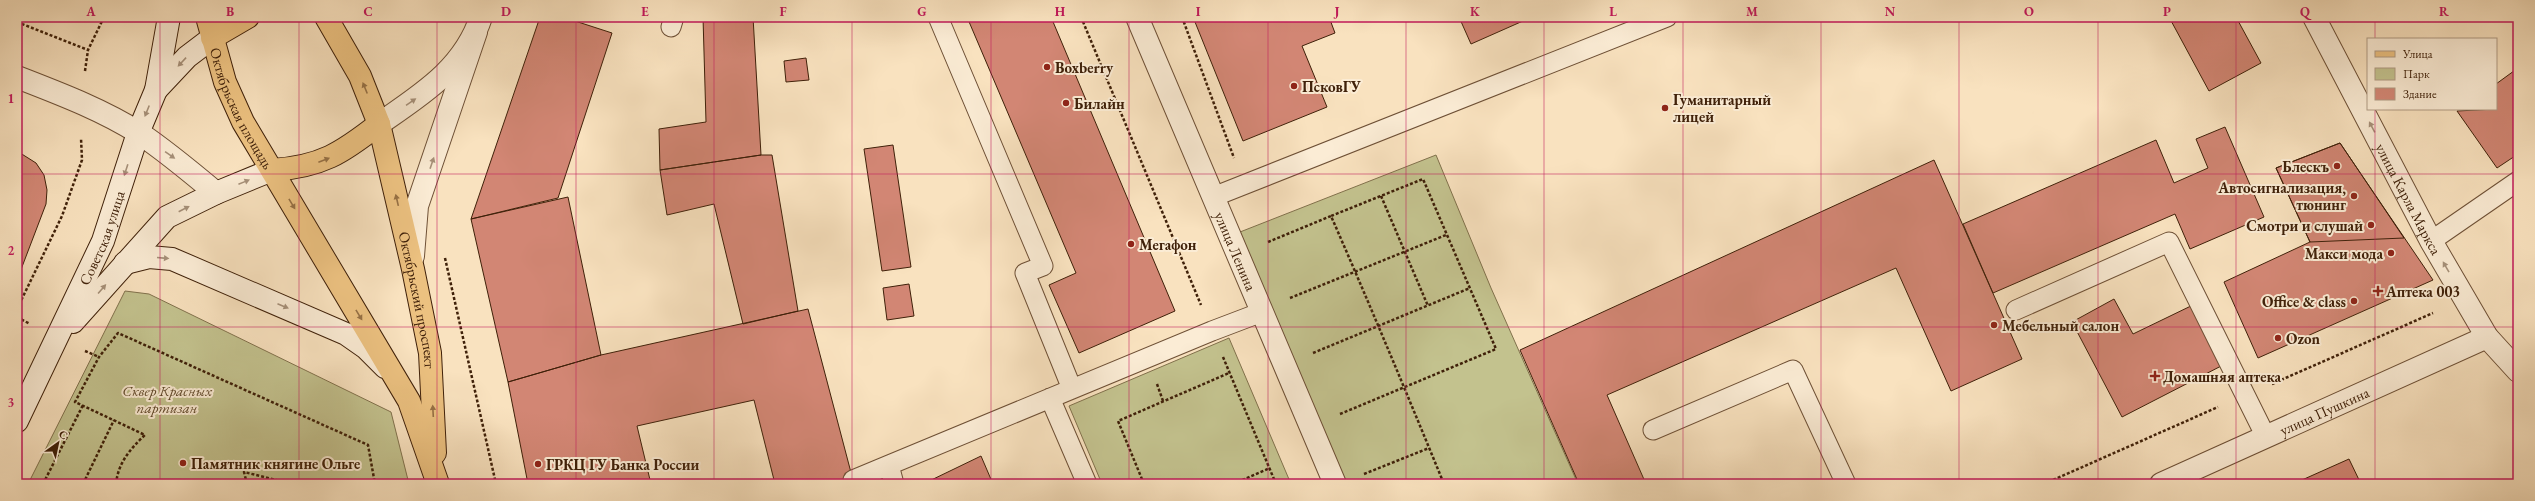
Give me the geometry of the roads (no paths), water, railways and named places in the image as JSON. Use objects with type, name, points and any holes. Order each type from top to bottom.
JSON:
[{"type":"main road","points":[[207,17],[212,38]]},
{"type":"main road","name":"Октябрьская площадь","points":[[248,17],[212,38],[226,82],[244,122],[272,170],[293,169],[323,161],[344,151],[379,124]]},
{"type":"main road","points":[[326,17],[360,76],[379,124]]},
{"type":"main road","name":"Октябрьский проспект","points":[[379,124],[413,269],[430,353],[437,481]]},
{"type":"main road","name":"Октябрьский проспект","points":[[272,170],[399,382],[409,401],[437,481]]},
{"type":"street","name":"Советская улица","points":[[17,421],[58,340],[103,241],[138,133],[156,90],[169,17]]},
{"type":"street","name":"улица Ленина","points":[[1137,17],[1335,484]]},
{"type":"street","name":"улица Карла Маркса","points":[[2314,17],[2431,241],[2487,336],[2518,371]]},
{"type":"street","points":[[379,124],[432,88],[456,62],[479,24]]},
{"type":"street","points":[[413,269],[417,206],[479,24]]},
{"type":"street","name":"Советская улица","points":[[156,90],[187,57],[212,38]]},
{"type":"street","points":[[17,77],[81,102],[138,133],[176,159],[216,193]]},
{"type":"street","name":"Советская улица","points":[[58,340],[167,217],[216,193],[272,170]]},
{"type":"street","points":[[125,263],[149,257],[172,259],[346,334],[366,348],[399,382]]},
{"type":"street","name":"улица Пушкина","points":[[2161,484],[2487,336]]},
{"type":"lane","points":[[938,17],[1043,266],[1025,273],[1072,389]]},
{"type":"lane","points":[[1213,197],[1668,17]]},
{"type":"lane","points":[[2431,241],[2518,181]]},
{"type":"lane","points":[[2016,310],[2169,242],[2266,437]]},
{"type":"lane","points":[[853,480],[1212,330],[1262,312]]},
{"type":"lane","points":[[1653,430],[1793,370],[1846,484]]},
{"type":"lane","points":[[1050,398],[1086,484]]},
{"type":"lane","points":[[889,465],[894,484]]},
{"type":"place","name":"Boxberry","points":[[1047,67]]},
{"type":"place","name":"ПсковГУ","points":[[1294,86]]},
{"type":"place","name":"Билайн","points":[[1066,103]]},
{"type":"place","name":"Гуманитарный лицей","points":[[1665,108]]},
{"type":"place","name":"Блескъ","points":[[2337,166]]},
{"type":"place","name":"Автосигнализация, тюнинг","points":[[2354,196]]},
{"type":"place","name":"Смотри и слушай","points":[[2371,225]]},
{"type":"place","name":"Мегафон","points":[[1131,244]]},
{"type":"place","name":"Макси мода","points":[[2391,253]]},
{"type":"place","name":"Аптека 003","points":[[2378,291]]},
{"type":"place","name":"Office & class","points":[[2354,301]]},
{"type":"place","name":"Мебельный салон","points":[[1994,325]]},
{"type":"place","name":"Ozon","points":[[2278,338]]},
{"type":"place","name":"Домашняя аптека","points":[[2155,376]]},
{"type":"place","name":"Памятник княгине Ольге","points":[[183,463]]},
{"type":"place","name":"ГРКЦ ГУ Банка России","points":[[538,464]]},
{"type":"park label","name":"Сквер Красных партизан","points":[[167,398]]}]
